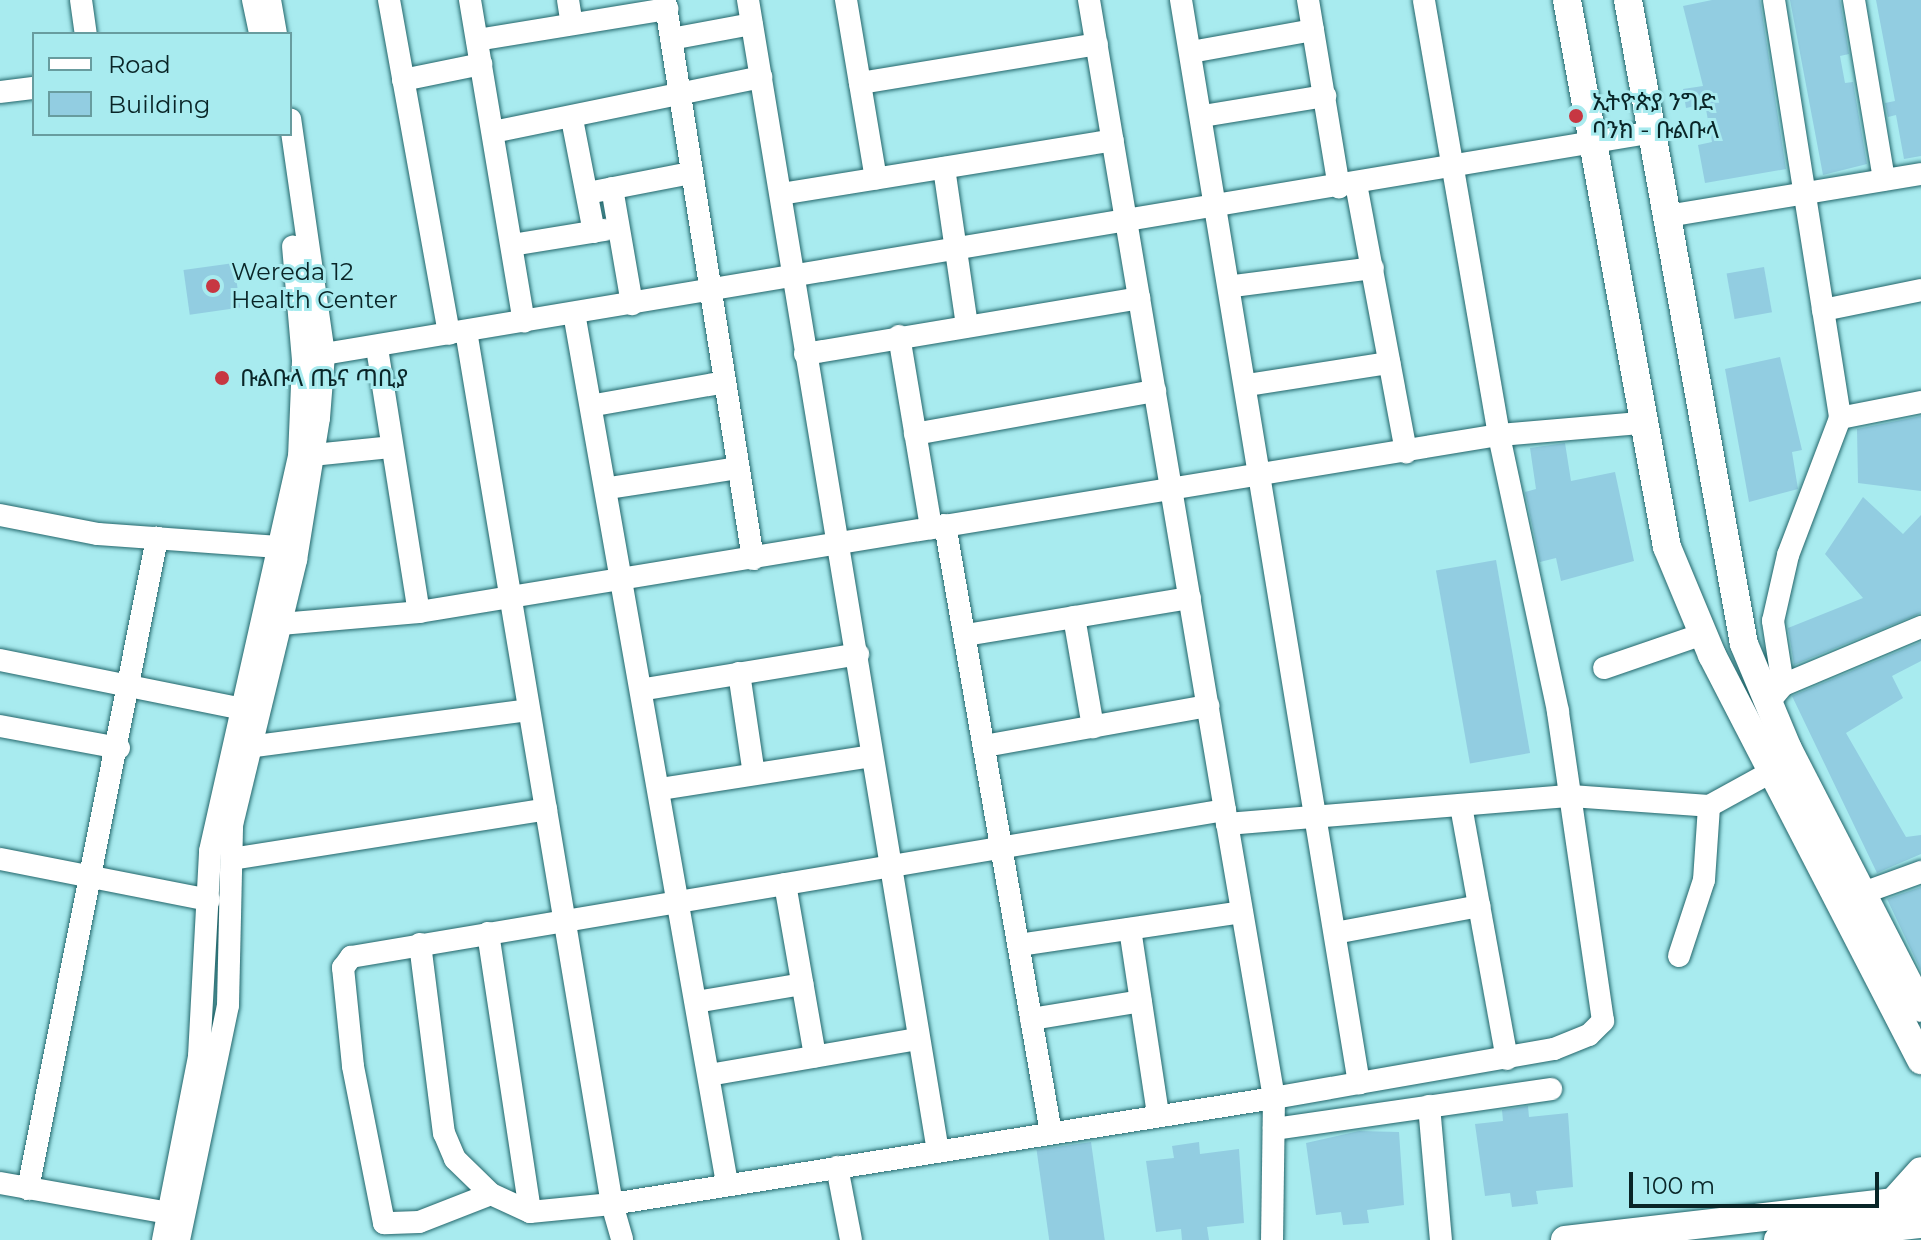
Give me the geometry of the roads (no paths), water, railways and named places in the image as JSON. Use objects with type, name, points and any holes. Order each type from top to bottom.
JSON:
[{"type":"main road","points":[[1567,0],[1640,423],[1667,547],[1703,634],[1921,1060]]},
{"type":"main road","points":[[1628,0],[1730,587],[1863,893],[1921,1008]]},
{"type":"main road","points":[[1565,1240],[1908,1200],[1921,1171]]},
{"type":"main road","points":[[1778,1240],[1852,1236],[1921,1224]]},
{"type":"street","points":[[81,0],[86,32]]},
{"type":"street","points":[[253,0],[260,32]]},
{"type":"street","points":[[270,0],[276,32]]},
{"type":"street","points":[[389,0],[403,80],[513,594],[563,922],[612,1204],[622,1240]]},
{"type":"street","points":[[470,0],[524,321]]},
{"type":"street","points":[[568,0],[572,24]]},
{"type":"street","points":[[750,0],[834,545],[858,654],[871,756],[938,1151]]},
{"type":"street","points":[[846,0],[876,179]]},
{"type":"street","points":[[1089,0],[1274,1098],[1272,1240]]},
{"type":"street","points":[[1181,0],[1234,286],[1359,1083]]},
{"type":"street","points":[[1308,0],[1325,96],[1347,186],[1373,268],[1406,452]]},
{"type":"street","points":[[420,944],[444,1133],[463,1170],[491,1194],[530,1212],[612,1204],[1507,1059],[1573,1043],[1603,1021],[1571,796],[1499,435],[1424,0]]},
{"type":"street","points":[[1774,0],[1840,418],[1780,587],[1772,647],[1775,694],[1921,627]]},
{"type":"street","points":[[1854,0],[1884,180]]},
{"type":"street","points":[[477,40],[666,4],[678,97],[753,559]]},
{"type":"street","points":[[671,39],[752,24]]},
{"type":"street","points":[[1191,52],[1313,30]]},
{"type":"street","points":[[860,83],[1097,44]]},
{"type":"street","points":[[403,80],[481,64]]},
{"type":"street","points":[[493,132],[572,119],[761,77]]},
{"type":"street","points":[[0,92],[32,88]]},
{"type":"street","points":[[1203,116],[1325,96]]},
{"type":"street","points":[[572,119],[594,232]]},
{"type":"street","points":[[324,354],[377,348],[524,321],[1451,169],[1653,132]]},
{"type":"street","points":[[163,1240],[199,1056],[210,851],[280,624],[313,455],[324,354],[292,133]]},
{"type":"street","points":[[179,1240],[228,1005],[232,825],[243,748],[244,709],[299,457],[303,360],[277,136]]},
{"type":"street","points":[[781,194],[1113,140]]},
{"type":"street","points":[[944,168],[967,326]]},
{"type":"street","points":[[586,193],[691,173]]},
{"type":"street","points":[[1667,216],[1807,197],[1921,174]]},
{"type":"street","points":[[612,188],[632,304]]},
{"type":"street","points":[[512,245],[619,228]]},
{"type":"street","points":[[1234,286],[1373,268]]},
{"type":"street","points":[[1823,310],[1921,290]]},
{"type":"street","points":[[805,354],[1139,298]]},
{"type":"street","points":[[574,313],[595,405],[645,689],[727,1183]]},
{"type":"street","points":[[899,336],[915,434],[966,635],[1051,1133]]},
{"type":"street","points":[[377,348],[419,612]]},
{"type":"street","points":[[1248,385],[1389,363]]},
{"type":"street","points":[[595,405],[725,382]]},
{"type":"street","points":[[915,434],[1155,391]]},
{"type":"street","points":[[1840,418],[1921,402]]},
{"type":"street","points":[[280,624],[419,612],[938,526],[1172,492],[1499,435],[1640,423]]},
{"type":"street","points":[[313,455],[392,447]]},
{"type":"street","points":[[609,488],[738,468]]},
{"type":"street","points":[[0,515],[157,538],[279,547]]},
{"type":"street","points":[[28,1189],[132,689],[157,538]]},
{"type":"street","points":[[966,635],[1190,598]]},
{"type":"street","points":[[1074,617],[1093,727]]},
{"type":"street","points":[[1604,668],[1703,634]]},
{"type":"street","points":[[645,689],[858,654]]},
{"type":"street","points":[[0,660],[132,689],[244,709]]},
{"type":"street","points":[[739,673],[754,774]]},
{"type":"street","points":[[985,746],[1208,706]]},
{"type":"street","points":[[243,748],[529,710]]},
{"type":"street","points":[[0,726],[119,748]]},
{"type":"street","points":[[661,789],[871,756]]},
{"type":"street","points":[[491,1194],[419,1222],[384,1223],[379,1212],[343,968],[351,957],[1003,846],[1226,817],[1316,817],[1571,796],[1709,806],[1773,771]]},
{"type":"street","points":[[1461,806],[1507,1059]]},
{"type":"street","points":[[1679,956],[1704,880],[1709,806]]},
{"type":"street","points":[[232,859],[546,809]]},
{"type":"street","points":[[0,859],[209,900]]},
{"type":"street","points":[[1863,893],[1921,872]]},
{"type":"street","points":[[785,884],[815,1056]]},
{"type":"street","points":[[1335,933],[1479,906]]},
{"type":"street","points":[[1019,945],[1242,912]]},
{"type":"street","points":[[1130,929],[1158,1114]]},
{"type":"street","points":[[488,933],[530,1212]]},
{"type":"street","points":[[696,1002],[802,984]]},
{"type":"street","points":[[1031,1019],[1141,1001]]},
{"type":"street","points":[[709,1075],[918,1039]]},
{"type":"street","points":[[1274,1129],[1551,1089]]},
{"type":"street","points":[[1429,1106],[1441,1240]]},
{"type":"street","points":[[837,1167],[851,1240]]},
{"type":"street","points":[[0,1183],[168,1213]]},
{"type":"place","name":"ኢትዮጵያ ንግድ ባንክ - ቡልቡላ","points":[[1576,116]]},
{"type":"place","name":"Wereda 12 Health Center","points":[[213,286]]},
{"type":"place","name":"ቡልቡላ ጤና ጣቢያ","points":[[222,378]]}]
